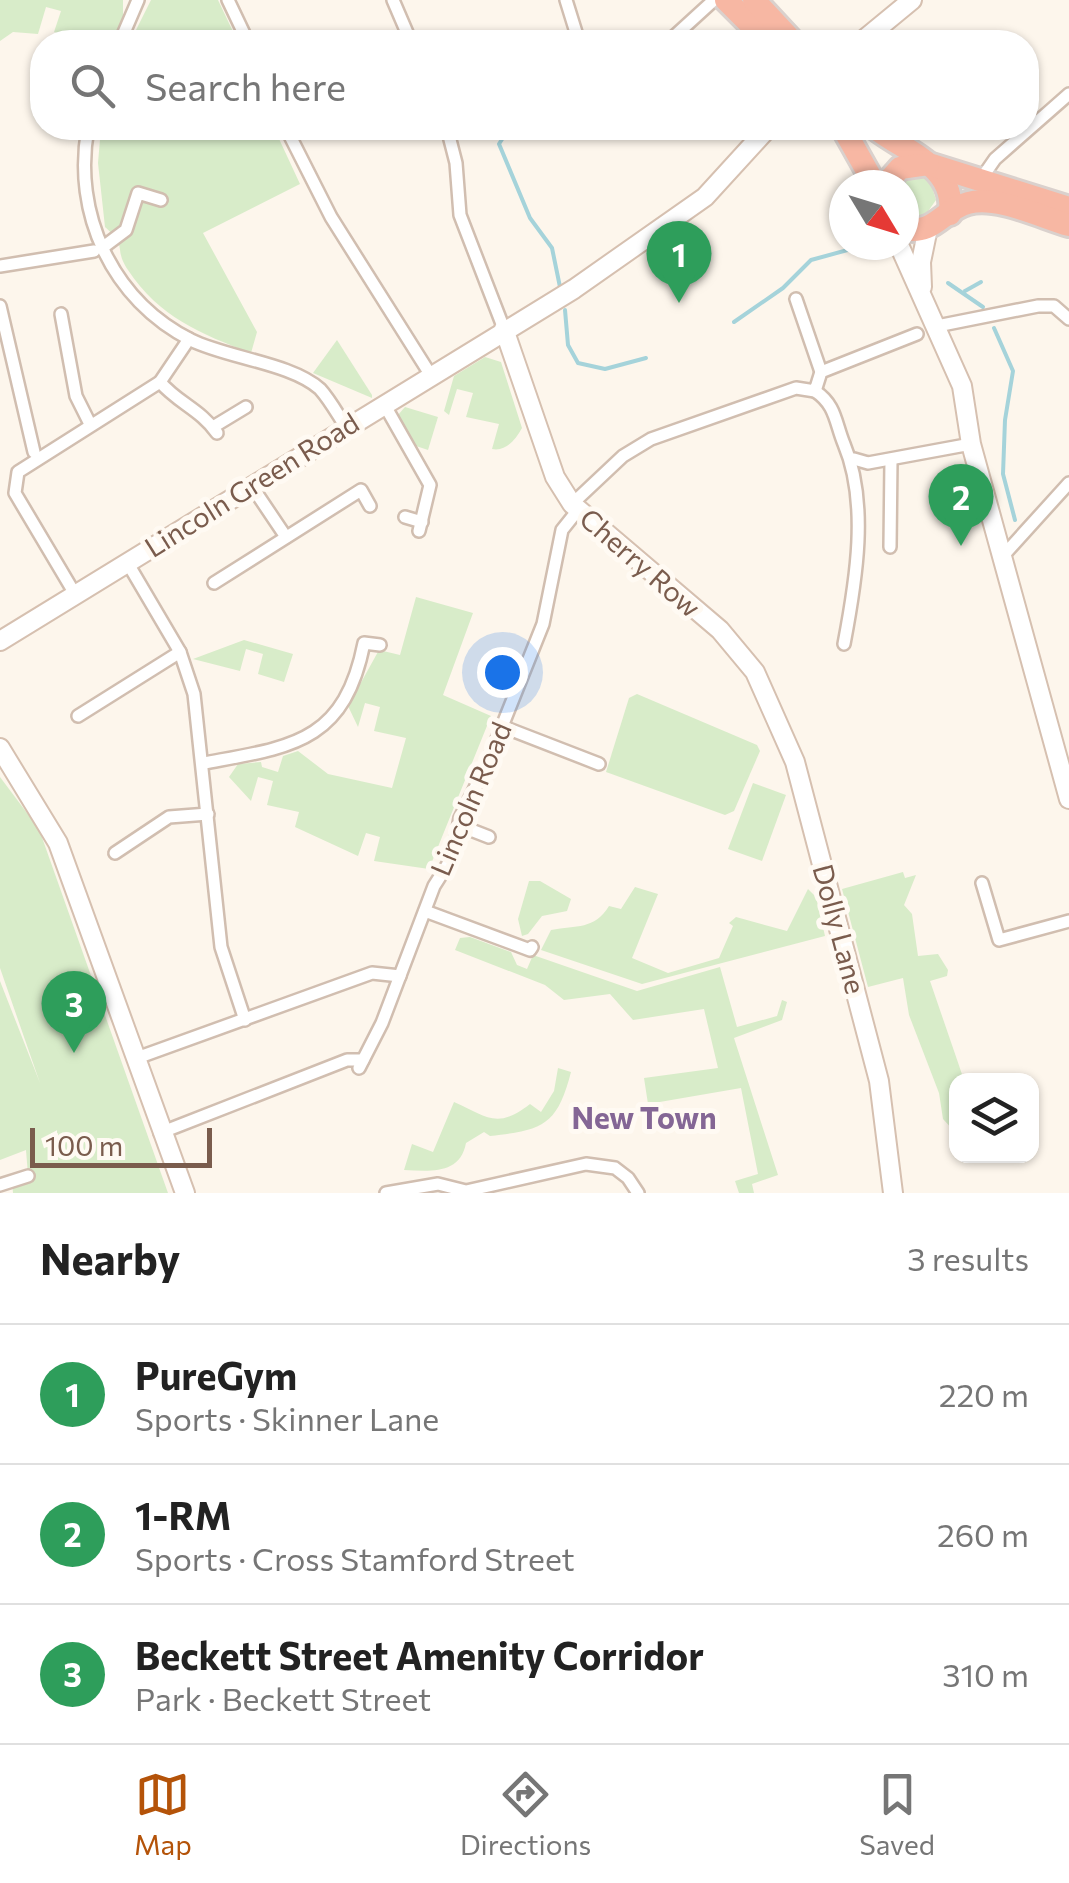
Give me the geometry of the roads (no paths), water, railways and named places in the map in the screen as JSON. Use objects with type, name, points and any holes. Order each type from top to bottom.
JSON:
[{"type":"highway","points":[[726,0],[756,30]]},
{"type":"highway","points":[[754,0],[782,30]]},
{"type":"highway","points":[[851,140],[870,170]]},
{"type":"highway","points":[[894,140],[930,164],[1069,208]]},
{"type":"highway","points":[[897,170],[930,164]]},
{"type":"highway","points":[[930,164],[950,188],[950,214]]},
{"type":"highway","points":[[919,228],[928,228],[965,203],[983,202],[1069,225]]},
{"type":"street","points":[[125,30],[138,0]]},
{"type":"street","points":[[228,0],[242,30]]},
{"type":"street","points":[[392,0],[406,30]]},
{"type":"street","points":[[566,0],[575,30]]},
{"type":"street","points":[[681,30],[714,0]]},
{"type":"street","points":[[876,30],[912,0]]},
{"type":"street","points":[[1039,120],[1069,94]]},
{"type":"street","points":[[87,140],[84,192],[98,250],[132,294],[189,338],[306,380],[323,393],[346,427]]},
{"type":"street","points":[[292,140],[323,204],[430,374]]},
{"type":"street","points":[[450,140],[460,215],[504,329]]},
{"type":"street","points":[[638,242],[745,140]]},
{"type":"street","points":[[638,242],[706,197],[757,140]]},
{"type":"street","points":[[843,140],[867,170]]},
{"type":"street","points":[[979,182],[995,159],[1017,140]]},
{"type":"street","points":[[0,266],[98,250],[126,230],[138,194],[160,200]]},
{"type":"street","points":[[923,291],[921,262],[928,228]]},
{"type":"street","name":"Lincoln Green Road","points":[[0,640],[574,289],[638,242]]},
{"type":"street","points":[[907,260],[962,386],[971,444],[1069,800]]},
{"type":"street","points":[[796,299],[821,372],[815,390]]},
{"type":"street","points":[[0,306],[34,452]]},
{"type":"street","points":[[937,326],[1054,306],[1069,319]]},
{"type":"street","points":[[61,314],[76,396],[90,424]]},
{"type":"street","name":"Cherry Row","points":[[504,329],[555,477],[575,507],[720,630],[755,672]]},
{"type":"street","points":[[821,372],[918,334]]},
{"type":"street","points":[[75,594],[16,493],[14,480],[26,464],[160,382],[189,338]]},
{"type":"street","points":[[160,382],[178,403],[204,414],[215,430],[246,407]]},
{"type":"street","points":[[575,507],[624,456],[651,440],[796,388],[815,390],[832,404],[845,446],[854,459],[858,508],[854,592],[844,644]]},
{"type":"street","points":[[384,404],[430,485],[420,527],[405,517]]},
{"type":"street","points":[[854,459],[868,463],[971,444]]},
{"type":"street","points":[[890,547],[891,460]]},
{"type":"street","points":[[0,476],[14,480]]},
{"type":"street","points":[[1002,557],[1069,483]]},
{"type":"street","points":[[252,486],[286,538]]},
{"type":"street","points":[[214,584],[361,490],[370,506]]},
{"type":"street","name":"Lincoln Road","points":[[160,1132],[346,1060],[361,1064],[452,856],[460,818],[547,614],[562,532],[575,507]]},
{"type":"street","points":[[127,562],[180,652],[194,694],[221,946],[245,1020]]},
{"type":"street","points":[[204,763],[304,742],[344,700],[364,643],[380,645]]},
{"type":"street","points":[[78,716],[180,652]]},
{"type":"street","name":"Dolly Lane","points":[[755,672],[796,762],[879,1081],[893,1193]]},
{"type":"street","points":[[501,726],[599,764]]},
{"type":"street","points":[[0,748],[58,843],[185,1193]]},
{"type":"street","points":[[115,853],[169,816],[208,814]]},
{"type":"street","points":[[470,830],[489,838]]},
{"type":"street","points":[[982,883],[999,940],[1069,921]]},
{"type":"street","points":[[425,911],[532,950]]},
{"type":"street","points":[[134,1059],[372,973],[400,976]]},
{"type":"street","points":[[386,1193],[438,1184],[466,1191],[586,1164],[615,1168],[638,1193]]},
{"type":"street","points":[[0,1185],[28,1176]]},
{"type":"waterway","points":[[502,140],[499,144],[530,218],[552,248],[560,287]]},
{"type":"waterway","points":[[734,322],[783,288],[811,260],[829,255]]},
{"type":"waterway","points":[[965,291],[981,282]]},
{"type":"waterway","points":[[948,283],[983,307]]},
{"type":"waterway","points":[[565,310],[568,345],[578,363],[605,369],[646,358]]},
{"type":"waterway","points":[[994,328],[1013,371],[1005,420],[1003,474],[1015,520]]},
{"type":"place","name":"PureGym","points":[[679,303]]},
{"type":"place","name":"1-RM","points":[[961,546]]},
{"type":"place","name":"Beckett Street Amenity Corridor","points":[[74,1053]]},
{"type":"district","name":"New Town","points":[[644,1119]]}]
